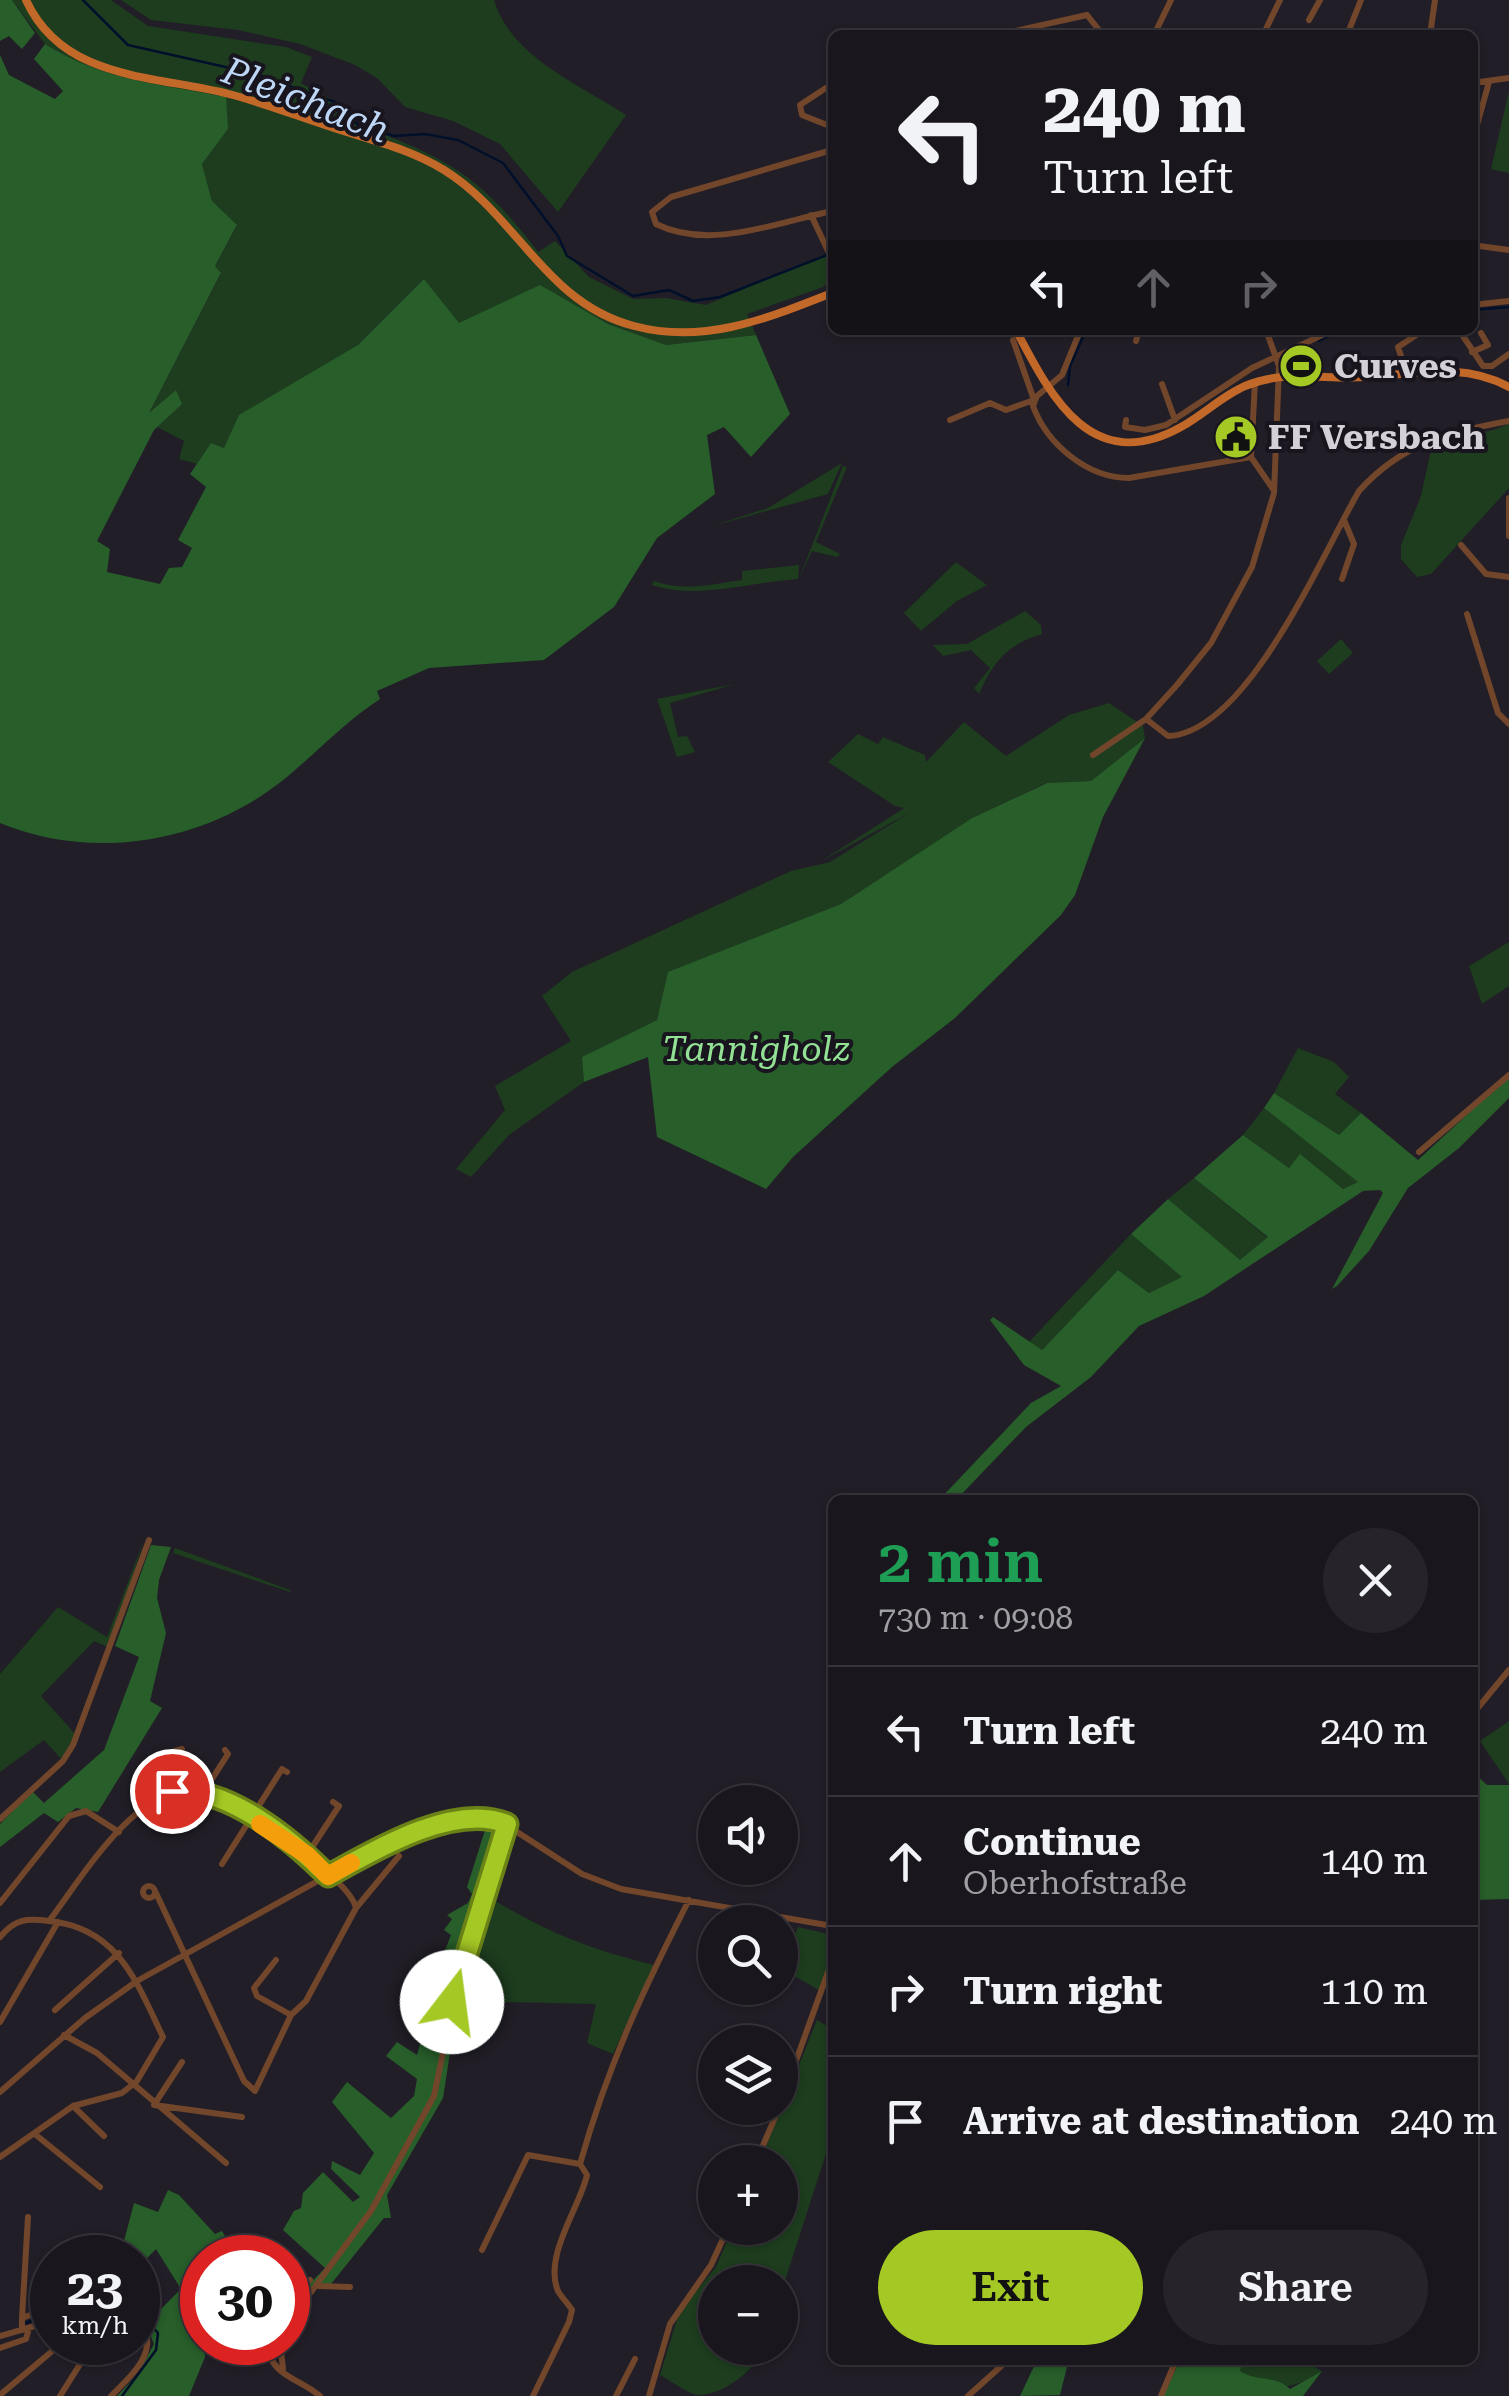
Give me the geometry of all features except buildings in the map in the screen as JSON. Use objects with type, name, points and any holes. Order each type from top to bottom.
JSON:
[{"type":"main road","points":[[26,0],[54,41],[99,67],[239,96],[419,156],[478,195],[553,282],[610,318],[652,330],[693,333],[732,329],[828,295]]},
{"type":"main road","points":[[1016,336],[1046,390],[1066,414],[1092,432],[1138,440],[1180,428],[1234,391],[1278,377],[1367,377],[1437,370],[1474,374],[1509,386]]},
{"type":"street","points":[[1157,30],[1172,0]]},
{"type":"street","points":[[1265,30],[1280,0]]},
{"type":"street","points":[[1309,20],[1320,0]]},
{"type":"street","points":[[1349,30],[1361,0]]},
{"type":"street","points":[[1431,30],[1435,0]]},
{"type":"street","points":[[1020,30],[1088,15],[1099,30]]},
{"type":"street","points":[[1478,83],[1509,78]]},
{"type":"street","points":[[1478,121],[1489,82]]},
{"type":"street","points":[[828,86],[805,98],[800,110],[808,119],[828,126]]},
{"type":"street","points":[[828,151],[671,197],[652,212],[654,220],[675,232],[714,234],[828,212]]},
{"type":"street","points":[[811,216],[828,248]]},
{"type":"street","points":[[1478,246],[1509,250]]},
{"type":"street","points":[[1478,304],[1509,300]]},
{"type":"street","points":[[1472,352],[1488,345],[1480,333]]},
{"type":"street","points":[[1136,342],[1138,335]]},
{"type":"street","points":[[1093,755],[1148,722],[1211,644],[1252,567],[1273,490],[1278,358],[1268,335]]},
{"type":"street","points":[[1126,420],[1125,427],[1138,430],[1175,420],[1252,368],[1278,358],[1313,335]]},
{"type":"street","points":[[1403,362],[1398,347],[1416,335]]},
{"type":"street","points":[[1463,335],[1483,366],[1492,366],[1509,354]]},
{"type":"street","points":[[1016,336],[1044,428],[1062,450],[1085,466],[1119,478],[1189,470],[1251,457]]},
{"type":"street","points":[[950,420],[990,403],[1006,410],[1034,400],[1062,374],[1078,336]]},
{"type":"street","points":[[1255,382],[1251,457],[1273,490]]},
{"type":"street","points":[[1162,384],[1175,420]]},
{"type":"street","points":[[1148,722],[1168,736],[1184,734],[1232,697],[1282,630],[1359,491],[1397,459],[1454,430],[1509,421]]},
{"type":"street","points":[[1509,498],[1509,536]]},
{"type":"street","points":[[1342,579],[1354,544],[1344,520]]},
{"type":"street","points":[[1462,545],[1486,574],[1509,578]]},
{"type":"street","points":[[1467,614],[1500,716],[1509,724]]},
{"type":"street","points":[[1419,1152],[1509,1075]]},
{"type":"street","points":[[0,1819],[63,1761],[73,1746],[150,1540]]},
{"type":"street","points":[[1478,1708],[1509,1670]]},
{"type":"street","points":[[162,1793],[165,1767],[175,1750],[182,1748]]},
{"type":"street","points":[[176,1826],[180,1829],[206,1792],[228,1754],[225,1750]]},
{"type":"street","points":[[222,1864],[282,1770],[287,1772]]},
{"type":"street","points":[[48,1921],[119,1832],[162,1793],[188,1789],[206,1792],[250,1816],[307,1855],[352,1898],[356,1908]]},
{"type":"street","points":[[307,1855],[339,1806],[333,1802]]},
{"type":"street","points":[[0,1903],[69,1816],[86,1811],[119,1832]]},
{"type":"street","points":[[1,2089],[64,2035],[138,1982],[187,1954],[402,1837],[482,1819],[507,1824],[555,1858],[606,1884],[828,1925]]},
{"type":"street","points":[[310,2296],[371,2211],[434,2096],[459,1975],[507,1824]]},
{"type":"street","points":[[156,1893],[244,2081],[255,2091],[286,2033],[290,2015],[306,2000],[356,1908],[398,1856]]},
{"type":"street","points":[[580,2164],[612,2057],[689,1900]]},
{"type":"street","points":[[0,1937],[18,1920],[58,1922],[100,1937],[119,1953],[138,1982],[162,2037],[160,2048],[122,2093],[73,2106],[0,2157]]},
{"type":"street","points":[[0,2022],[58,1922]]},
{"type":"street","points":[[55,2010],[119,1953]]},
{"type":"street","points":[[276,1960],[254,1988],[257,1996],[290,2015]]},
{"type":"street","points":[[798,2056],[828,1972]]},
{"type":"street","points":[[64,2035],[97,2054],[130,2086],[226,2163]]},
{"type":"street","points":[[154,2104],[182,2062]]},
{"type":"street","points":[[154,2104],[242,2117]]},
{"type":"street","points":[[73,2106],[104,2136]]},
{"type":"street","points":[[36,2135],[100,2188]]},
{"type":"street","points":[[482,2250],[528,2155],[580,2164],[587,2175],[555,2274],[558,2292],[572,2310],[533,2396]]},
{"type":"street","points":[[0,2348],[26,2339],[22,2318],[28,2217]]},
{"type":"street","points":[[649,2396],[670,2324],[720,2245]]},
{"type":"street","points":[[318,2286],[350,2287]]},
{"type":"street","points":[[22,2318],[30,2315]]},
{"type":"street","points":[[0,2336],[30,2328]]},
{"type":"street","points":[[616,2396],[636,2360]]},
{"type":"street","points":[[0,2395],[36,2365]]},
{"type":"street","points":[[60,2396],[80,2365]]},
{"type":"street","points":[[111,2396],[138,2365]]},
{"type":"street","points":[[277,2365],[284,2375],[320,2396]]},
{"type":"street","points":[[283,2365],[284,2375]]},
{"type":"street","points":[[968,2396],[1002,2365]]},
{"type":"street","points":[[1161,2396],[1174,2365]]},
{"type":"green space","points":[[0,0],[12,0],[35,33],[22,49],[9,36],[0,41]]},
{"type":"green space","points":[[12,0],[111,0],[148,26],[286,47],[312,57],[301,83],[349,109],[347,121],[407,144],[454,168],[496,202],[538,252],[555,241],[589,277],[633,299],[666,298],[706,305],[826,254],[828,282],[747,314],[756,335],[666,345],[608,324],[540,286],[459,324],[424,279],[358,345],[224,448],[211,443],[197,464],[179,459],[184,441],[157,427],[181,404],[176,390],[147,417],[221,274],[215,266],[237,226],[212,201],[202,164],[228,129],[122,79],[80,66],[45,44]]},
{"type":"green space","points":[[121,0],[494,0],[515,38],[531,53],[626,115],[558,212],[500,144],[453,121],[405,107],[377,78],[355,65],[300,44],[238,30],[151,20]]},
{"type":"green space","points":[[45,44],[110,74],[226,97],[228,129],[202,164],[212,201],[237,225],[215,266],[221,273],[149,413],[176,390],[182,404],[154,430],[97,541],[110,549],[107,572],[160,584],[169,568],[182,567],[192,548],[178,540],[206,487],[190,474],[211,443],[224,448],[239,415],[358,345],[424,279],[459,323],[540,285],[608,324],[666,345],[756,335],[790,414],[751,457],[724,427],[707,435],[715,494],[657,538],[614,607],[544,660],[429,668],[377,691],[380,699],[256,800],[186,831],[111,843],[73,842],[0,823],[0,55],[9,75],[55,99],[63,91],[34,59]]},
{"type":"green space","points":[[1509,91],[1509,173],[1491,169]]},
{"type":"green space","points":[[1509,423],[1509,488],[1431,574],[1417,577],[1401,559],[1401,545],[1421,496],[1430,454],[1461,436]]},
{"type":"green space","points":[[842,463],[828,494],[709,527],[768,508]]},
{"type":"green space","points":[[843,466],[847,467],[816,542],[840,554],[837,557],[812,551],[799,579]]},
{"type":"green space","points":[[956,562],[987,585],[957,601],[921,631],[904,613]]},
{"type":"green space","points":[[799,565],[798,579],[687,591],[652,585],[654,581],[687,587],[709,585],[742,580],[742,571]]},
{"type":"green space","points":[[1025,611],[1041,625],[1042,634],[1003,656],[979,694],[974,688],[990,668],[971,650],[943,656],[933,645],[967,644]]},
{"type":"green space","points":[[1341,639],[1353,653],[1329,674],[1317,661]]},
{"type":"green space","points":[[735,684],[670,703],[678,737],[687,736],[695,752],[677,757],[657,699]]},
{"type":"green space","points":[[1109,703],[1143,726],[1145,738],[1091,781],[1046,783],[972,818],[841,904],[669,972],[657,1020],[583,1057],[584,1082],[509,1135],[471,1177],[456,1169],[505,1110],[495,1086],[571,1041],[542,996],[572,972],[791,871],[830,862],[909,813],[820,862],[904,808],[828,762],[858,734],[878,744],[883,737],[925,755],[926,762],[964,722],[1006,756],[1069,715]]},
{"type":"green space","name":"Tannigholz","points":[[1145,738],[1103,817],[1075,895],[1061,915],[955,1018],[892,1067],[793,1157],[766,1189],[657,1137],[648,1057],[584,1082],[582,1057],[657,1020],[668,972],[841,904],[972,818],[1047,783],[1091,781]]},
{"type":"green space","points":[[1509,942],[1509,986],[1482,1004],[1469,966]]},
{"type":"green space","points":[[1298,1048],[1334,1062],[1349,1077],[1335,1094],[1361,1113],[1339,1135],[1274,1093]]},
{"type":"green space","points":[[1509,1076],[1509,1098],[1459,1148],[1408,1188],[1369,1251],[1337,1286],[1332,1289],[1383,1193],[1380,1190],[1363,1191],[1204,1296],[1139,1326],[1091,1377],[1026,1427],[961,1495],[944,1495],[1031,1403],[1061,1386],[1024,1365],[990,1320],[993,1317],[1042,1350],[1118,1270],[1149,1293],[1182,1277],[1131,1234],[1168,1199],[1240,1260],[1268,1237],[1194,1178],[1243,1135],[1289,1168],[1300,1154],[1343,1189],[1358,1182],[1264,1108],[1274,1093],[1339,1135],[1361,1113],[1418,1160]]},
{"type":"green space","points":[[1264,1108],[1359,1182],[1343,1189],[1300,1155],[1289,1168],[1243,1135]]},
{"type":"green space","points":[[1194,1178],[1268,1238],[1240,1261],[1168,1199]]},
{"type":"green space","points":[[1131,1234],[1183,1277],[1149,1293],[1118,1270],[1042,1350],[1028,1343]]},
{"type":"green space","points":[[145,1537],[110,1648],[94,1641],[41,1696],[77,1736],[63,1761],[44,1740],[0,1772],[0,1674],[58,1607],[107,1637]]},
{"type":"green space","points":[[151,1545],[171,1547],[159,1580],[157,1598],[166,1633],[150,1701],[162,1708],[98,1812],[76,1808],[58,1822],[44,1813],[0,1847],[0,1824],[32,1791],[44,1803],[104,1750],[139,1657],[115,1646]]},
{"type":"green space","points":[[175,1548],[290,1590],[290,1592],[173,1553]]},
{"type":"green space","points":[[1509,1721],[1509,1784],[1480,1741]]},
{"type":"green space","points":[[1478,1777],[1487,1785],[1509,1785],[1509,1899],[1478,1900]]},
{"type":"green space","points":[[486,1827],[502,1833],[458,2001],[443,2098],[387,2195],[391,2218],[384,2218],[331,2284],[317,2286],[310,2294],[310,2283],[325,2268],[310,2254],[310,2235],[289,2235],[283,2230],[294,2211],[301,2208],[303,2193],[323,2172],[353,2202],[360,2197],[331,2169],[332,2161],[360,2175],[374,2153],[332,2102],[347,2082],[391,2118],[414,2096],[417,2079],[386,2056],[397,2042],[417,2055],[423,2032],[435,2032],[437,2016],[417,2006],[421,1996],[429,2001],[445,1989],[446,1980],[437,1971],[451,1935],[444,1930],[452,1919],[447,1915],[468,1903],[472,1894],[467,1887]]},
{"type":"green space","points":[[487,1896],[567,1938],[654,1965],[613,2054],[587,2043],[596,2004],[458,2001]]},
{"type":"green space","points":[[798,1927],[828,1934],[828,1972],[822,1992],[798,1978]]},
{"type":"green space","points":[[817,2020],[828,2027],[828,2147],[798,2240],[798,2145],[767,2145],[775,2125],[798,2125],[798,2067]]},
{"type":"green space","points":[[168,2190],[179,2195],[215,2234],[222,2231],[224,2235],[180,2235],[180,2287],[160,2255],[160,2235],[126,2235],[134,2203],[158,2212]]},
{"type":"green space","points":[[726,2245],[796,2245],[790,2265],[717,2265]]},
{"type":"green space","points":[[698,2289],[698,2365],[753,2365],[727,2386],[706,2394],[696,2395],[660,2375],[679,2313]]},
{"type":"green space","points":[[180,2290],[180,2365],[202,2365],[189,2396],[117,2396],[143,2365],[160,2365],[160,2310]]},
{"type":"green space","points":[[1035,2365],[1067,2367],[1060,2395],[1020,2396]]},
{"type":"green space","points":[[1178,2365],[1242,2365],[1240,2371],[1290,2389],[1322,2371],[1303,2396],[1163,2396]]},
{"type":"green space","points":[[1242,2365],[1311,2365],[1322,2371],[1300,2383],[1281,2387],[1262,2383],[1240,2371]]},
{"type":"waterway","name":"Pleichach","points":[[83,0],[128,45],[252,73],[335,102],[358,125],[394,136],[425,134],[458,140],[503,163],[558,236],[567,256],[633,296],[669,290],[693,301],[720,297],[828,255]]},
{"type":"waterway","name":"Pleichach","points":[[1478,310],[1509,307]]},
{"type":"waterway","name":"Pleichach","points":[[1068,385],[1070,366],[1084,335]]},
{"type":"waterway","name":"Pleichach","points":[[1319,341],[1331,335]]},
{"type":"waterway","points":[[26,2323],[30,2321]]},
{"type":"waterway","points":[[122,2396],[145,2365]]},
{"type":"slow traffic","points":[[260,1824],[307,1855],[328,1876],[351,1863]]},
{"type":"place","name":"Curves","points":[[1301,366]]},
{"type":"place","name":"FF Versbach","points":[[1236,437]]},
{"type":"route","points":[[172,1791],[206,1792],[224,1800],[307,1855],[328,1876],[390,1841],[418,1832],[482,1819],[507,1824],[452,2002]]}]
